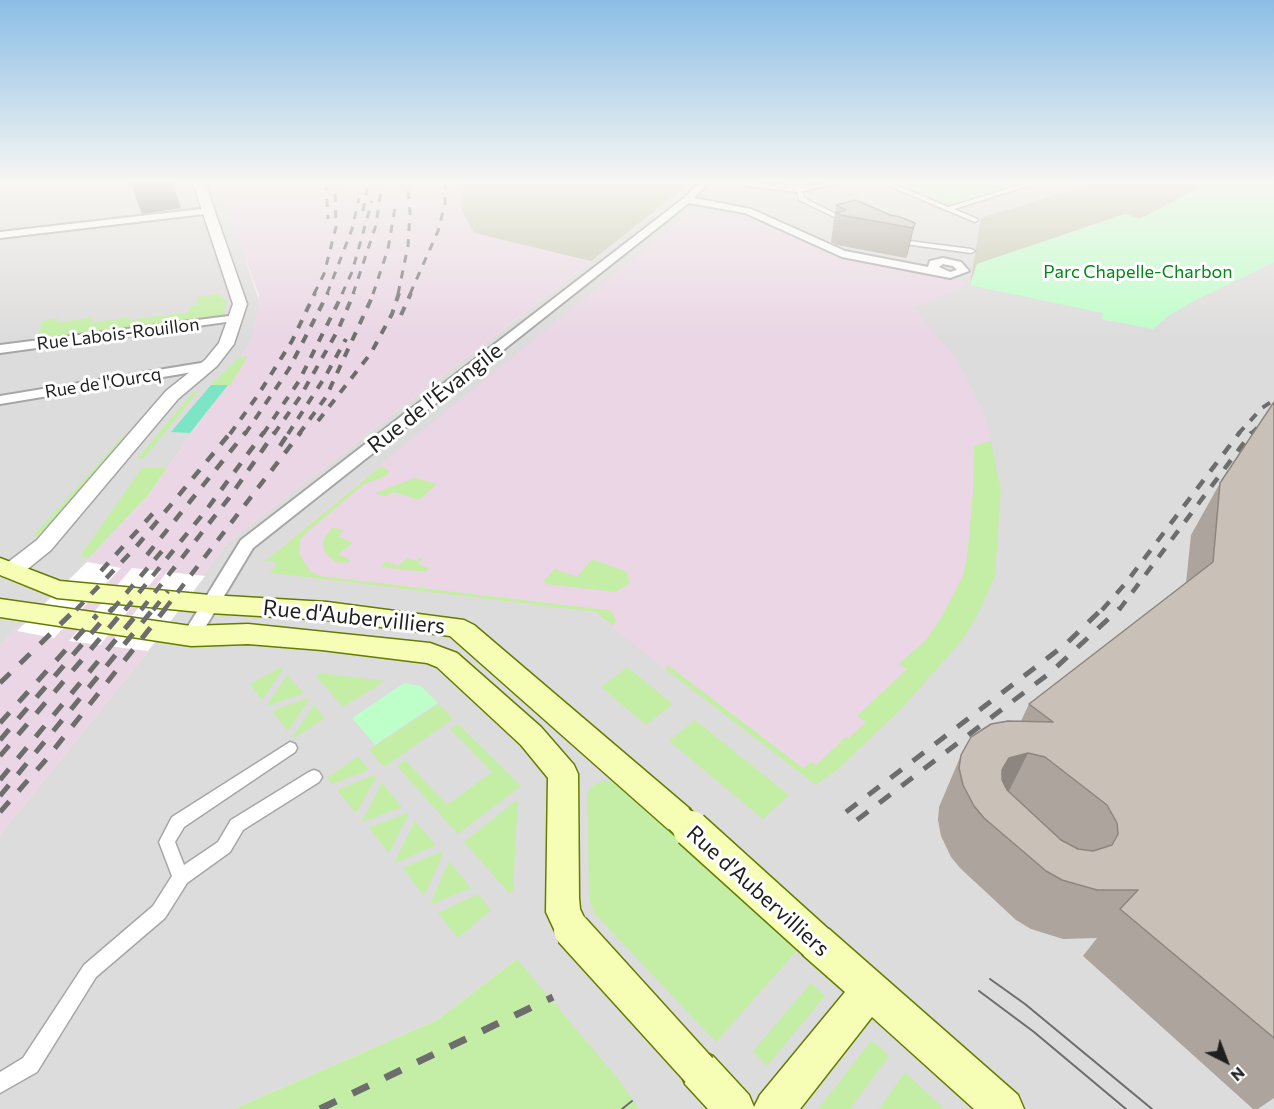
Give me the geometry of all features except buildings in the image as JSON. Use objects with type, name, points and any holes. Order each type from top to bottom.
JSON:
[{"type":"main road","name":"Rue d'Aubervilliers","points":[[4,572],[57,589],[210,604],[327,611],[455,627],[474,639],[1004,1109]]},
{"type":"main road","name":"Rue d'Aubervilliers","points":[[0,608],[191,636],[248,634],[322,640],[430,653],[447,660],[531,736],[563,774],[562,898],[563,912],[572,930],[735,1109]]},
{"type":"main road","points":[[774,1109],[870,990]]},
{"type":"street","name":"Rue d'Aubervilliers","points":[[4,572],[44,545],[172,395],[207,366],[226,344],[240,304],[218,235]]},
{"type":"street","name":"Rue de l'Évangile","points":[[191,636],[247,544],[643,235]]},
{"type":"street","points":[[800,235],[842,254],[935,271]]},
{"type":"street","points":[[888,241],[971,251]]},
{"type":"street","name":"Rue Labois-Rouillon","points":[[0,349],[237,318]]},
{"type":"street","name":"Rue de l'Ourcq","points":[[0,400],[207,366]]},
{"type":"street","points":[[181,877],[167,842],[178,822],[290,748]]},
{"type":"street","points":[[0,1083],[30,1065],[90,970],[159,912],[181,877],[224,847],[237,825],[314,777]]},
{"type":"shaded area","points":[[0,235],[268,235],[246,261],[259,301],[253,337],[212,405],[148,495],[87,562],[0,645]]},
{"type":"shaded area","points":[[237,235],[493,235],[500,240],[591,261],[228,542],[148,651],[0,835],[0,645],[87,562],[148,495],[212,405],[253,337],[259,295]]},
{"type":"shaded area","points":[[481,235],[624,235],[591,261]]},
{"type":"shaded area","points":[[497,235],[1274,235],[1274,1109],[582,1109],[517,959],[437,1020],[234,1109],[0,1109],[0,835],[148,651],[228,542],[590,262],[500,240]]},
{"type":"shaded area","points":[[662,235],[792,235],[837,256],[969,283],[957,291],[913,307],[957,359],[983,411],[989,430],[1001,491],[995,576],[964,638],[902,708],[838,769],[816,785],[592,612],[285,576],[276,550]]},
{"type":"shaded area","points":[[978,235],[1064,235],[977,264],[970,285]]},
{"type":"green space","name":"Parc Chapelle-Charbon","points":[[1064,235],[1274,235],[1274,262],[1196,300],[1168,316],[1153,329],[1102,319],[1103,313],[970,285],[977,264]]},
{"type":"green space","points":[[219,294],[227,302],[224,315],[220,317],[37,340],[42,321],[58,318],[57,323],[93,317],[92,323],[189,312],[190,306],[196,305],[197,297]]},
{"type":"green space","points":[[248,356],[230,385],[211,385],[239,358]]},
{"type":"green space","points":[[211,385],[228,385],[190,433],[171,432]]},
{"type":"green space","points":[[193,392],[198,392],[144,458],[137,459]]},
{"type":"green space","points":[[126,433],[132,433],[41,536],[33,536]]},
{"type":"green space","points":[[991,441],[1001,491],[995,576],[978,614],[964,638],[902,708],[838,769],[816,785],[665,669],[668,665],[803,768],[812,762],[816,765],[866,722],[857,716],[907,669],[899,664],[926,640],[941,618],[963,576],[967,558],[973,492],[974,446]]},
{"type":"green space","points":[[381,466],[390,472],[364,484],[300,540],[299,554],[311,572],[320,576],[608,610],[613,613],[616,621],[613,626],[595,612],[270,573],[275,567],[275,562],[265,561]]},
{"type":"green space","points":[[142,468],[167,468],[148,495],[88,558],[80,556]]},
{"type":"green space","points":[[415,478],[437,484],[419,500],[394,492],[385,496],[375,493]]},
{"type":"green space","points":[[333,527],[344,531],[338,536],[353,543],[338,554],[351,560],[347,563],[336,562],[327,555],[323,547],[324,538]]},
{"type":"green space","points":[[407,558],[416,561],[423,559],[418,564],[429,568],[425,572],[381,567],[386,561],[398,566]]},
{"type":"green space","points":[[592,559],[627,572],[630,583],[616,592],[546,584],[544,580],[555,569],[577,577]]},
{"type":"green space","points":[[281,667],[283,669],[262,700],[250,684]]},
{"type":"green space","points":[[627,667],[673,704],[646,725],[601,687]]},
{"type":"green space","points":[[321,673],[385,681],[343,707],[316,676]]},
{"type":"green space","points":[[287,675],[304,693],[268,706],[267,705]]},
{"type":"green space","points":[[404,683],[421,686],[438,703],[375,745],[352,718]]},
{"type":"green space","points":[[308,698],[309,700],[288,731],[272,711]]},
{"type":"green space","points":[[439,704],[453,719],[384,767],[369,750]]},
{"type":"green space","points":[[314,705],[325,718],[294,738],[293,736]]},
{"type":"green space","points":[[695,720],[789,795],[763,819],[669,741]]},
{"type":"green space","points":[[458,724],[521,786],[458,834],[397,766],[405,760],[447,805],[492,772],[450,729]]},
{"type":"green space","points":[[358,756],[369,770],[332,784],[327,778]]},
{"type":"green space","points":[[374,775],[376,778],[356,813],[337,790]]},
{"type":"green space","points":[[602,781],[613,781],[622,787],[799,948],[716,1042],[594,913],[589,899],[587,794],[592,786]]},
{"type":"green space","points":[[382,783],[402,807],[363,822],[362,821]]},
{"type":"green space","points":[[518,799],[513,891],[510,894],[464,842]]},
{"type":"green space","points":[[407,813],[408,815],[389,853],[369,828]]},
{"type":"green space","points":[[415,821],[436,845],[396,863],[395,861]]},
{"type":"green space","points":[[441,852],[443,854],[424,896],[403,868]]},
{"type":"green space","points":[[449,861],[471,888],[430,905]]},
{"type":"green space","points":[[478,894],[491,910],[458,938],[438,913]]},
{"type":"green space","points":[[517,959],[619,1080],[639,1109],[234,1109],[437,1020]]},
{"type":"green space","points":[[811,983],[825,996],[767,1066],[753,1051]]},
{"type":"green space","points":[[872,1040],[889,1056],[850,1109],[818,1109]]},
{"type":"green space","points":[[905,1072],[944,1109],[879,1109]]},
{"type":"pier","points":[[87,562],[121,568],[54,638],[17,631]]},
{"type":"pier","points":[[132,568],[161,571],[100,645],[69,641]]},
{"type":"pier","points":[[167,572],[205,576],[148,651],[108,646]]},
{"type":"tram line","points":[[990,979],[1025,1004],[1152,1109]]},
{"type":"tram line","points":[[979,991],[1034,1032],[1126,1109]]},
{"type":"tram line","points":[[622,1109],[632,1101]]},
{"type":"railway","points":[[314,294],[324,274],[334,235]]},
{"type":"railway","points":[[327,294],[350,235]]},
{"type":"railway","points":[[342,294],[352,272],[362,235]]},
{"type":"railway","points":[[353,294],[373,235]]},
{"type":"railway","points":[[373,294],[390,235]]},
{"type":"railway","points":[[398,294],[409,235]]},
{"type":"railway","points":[[410,294],[436,235]]},
{"type":"railway","points":[[230,434],[292,341],[315,293]]},
{"type":"railway","points":[[245,434],[289,369],[328,293]]},
{"type":"railway","points":[[263,434],[299,381],[343,293]]},
{"type":"railway","points":[[274,434],[300,397],[338,330],[354,293]]},
{"type":"railway","points":[[299,434],[326,397],[374,293]]},
{"type":"railway","points":[[318,421],[371,353],[392,314],[399,293]]},
{"type":"railway","points":[[401,315],[411,293]]},
{"type":"railway","points":[[288,434],[325,377],[346,339]]},
{"type":"railway","points":[[1238,434],[1262,408],[1274,400]]},
{"type":"railway","points":[[1251,434],[1274,411]]},
{"type":"railway","points":[[76,610],[136,547],[231,432]]},
{"type":"railway","points":[[147,555],[246,432]]},
{"type":"railway","points":[[125,610],[207,509],[264,432]]},
{"type":"railway","points":[[141,610],[229,498],[275,432]]},
{"type":"railway","points":[[280,446],[289,432]]},
{"type":"railway","points":[[164,610],[301,432]]},
{"type":"railway","points":[[1102,610],[1125,584],[1240,432]]},
{"type":"railway","points":[[1119,610],[1252,432]]},
{"type":"railway","points":[[101,571],[157,509]]},
{"type":"railway","points":[[112,610],[162,551]]},
{"type":"railway","points":[[153,610],[168,591]]},
{"type":"railway","points":[[0,683],[77,608]]},
{"type":"railway","points":[[0,740],[113,608]]},
{"type":"railway","points":[[0,756],[126,608]]},
{"type":"railway","points":[[0,780],[142,608]]},
{"type":"railway","points":[[0,796],[154,608]]},
{"type":"railway","points":[[0,812],[44,762],[166,608]]},
{"type":"railway","points":[[846,812],[1066,644],[1103,608]]},
{"type":"railway","points":[[857,820],[1051,672],[1120,608]]},
{"type":"railway","points":[[0,723],[97,615]]},
{"type":"railway","points":[[320,1109],[553,997]]}]
